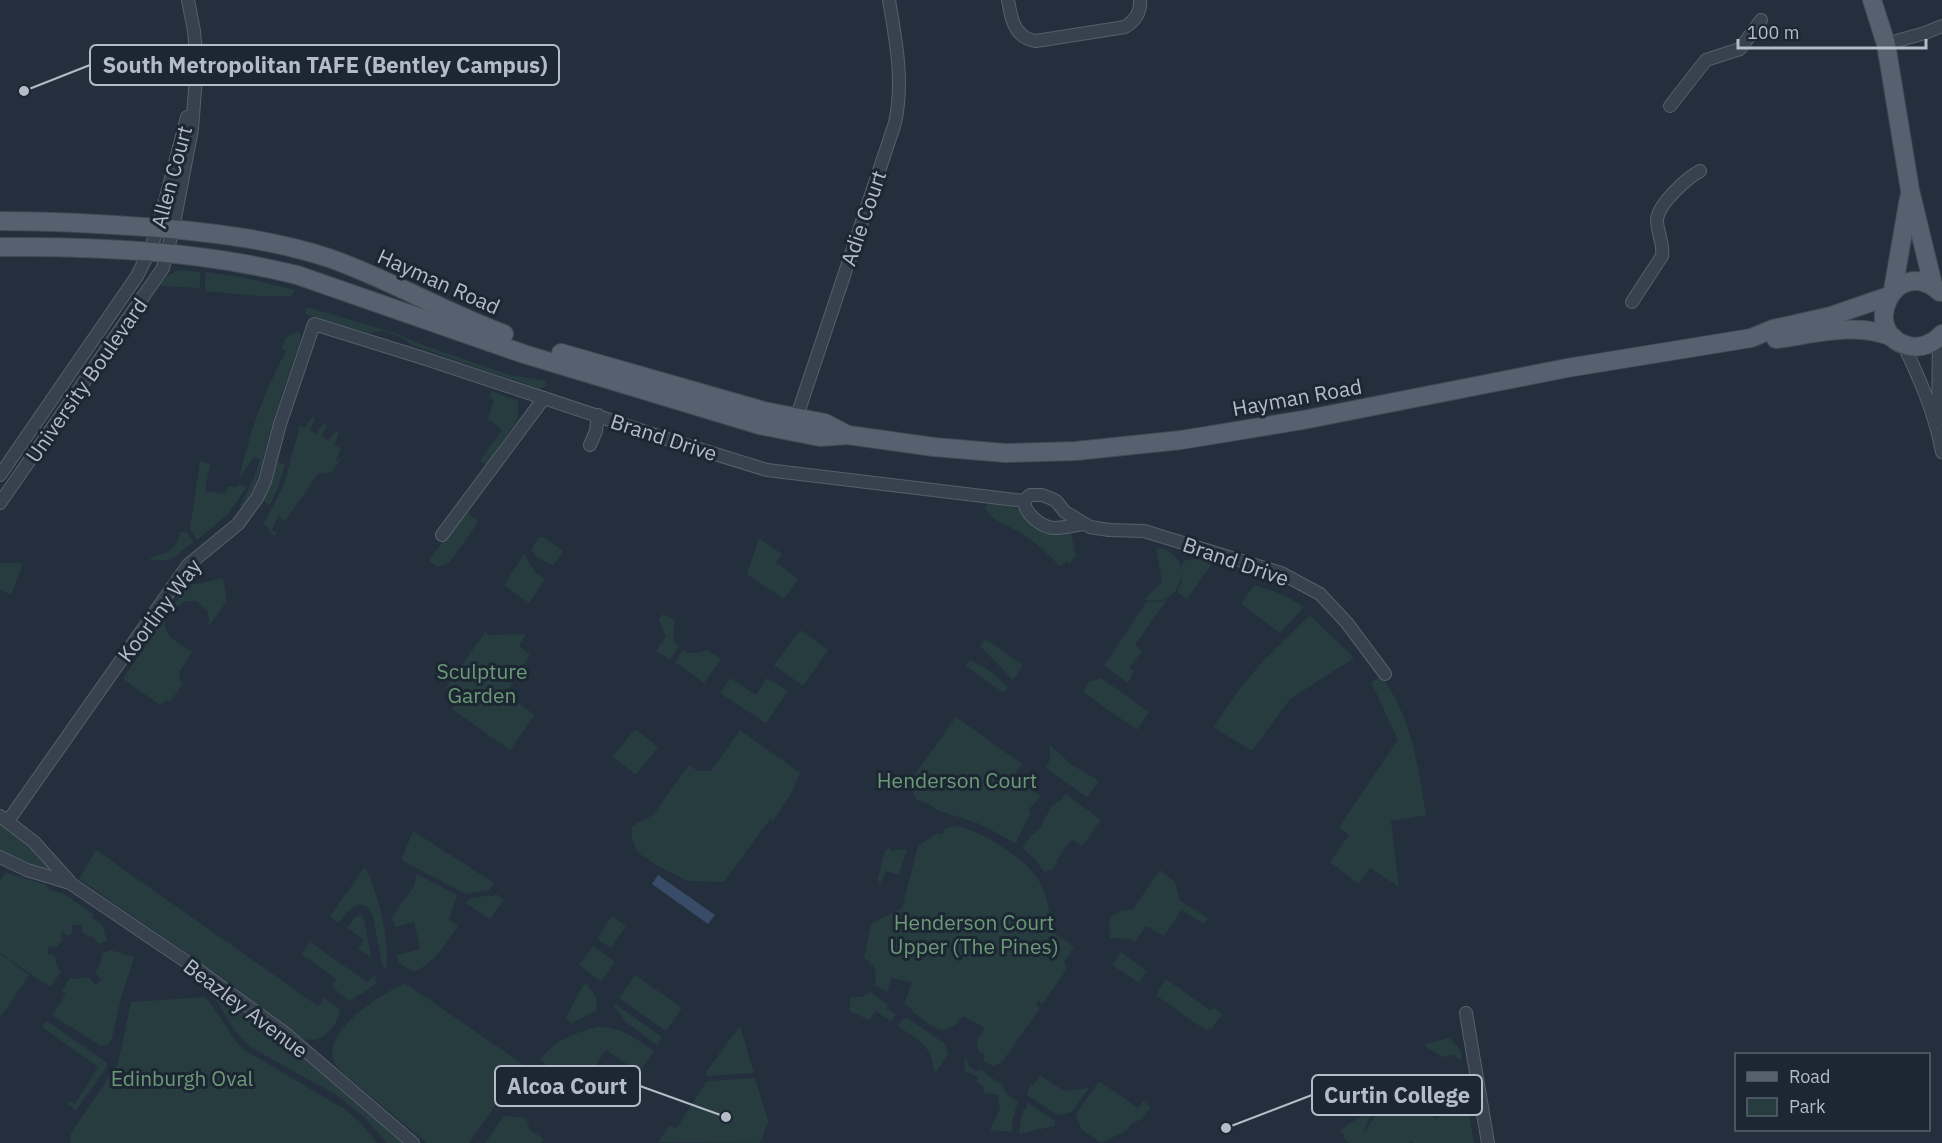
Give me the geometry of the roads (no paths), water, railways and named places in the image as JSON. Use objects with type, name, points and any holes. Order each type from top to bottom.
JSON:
[{"type":"main road","points":[[1872,0],[1886,44],[1910,190],[1940,292]]},
{"type":"main road","points":[[1899,341],[1887,329],[1883,318],[1884,306],[1891,293],[1910,190]]},
{"type":"main road","name":"Hayman Road","points":[[0,221],[72,222],[254,239],[328,258],[404,288],[463,319],[528,344],[764,411],[794,424]]},
{"type":"main road","name":"Hayman Road","points":[[0,247],[50,247],[158,253],[238,262],[297,275],[535,357],[759,425],[825,423],[848,435],[934,447],[1005,453],[1076,451],[1181,441],[1304,420],[1567,368],[1751,338],[1775,339],[1849,329],[1869,330],[1899,341],[1922,346],[1932,343],[1941,335]]},
{"type":"main road","name":"Hayman Road","points":[[1751,338],[1773,329],[1831,316],[1891,293],[1906,283],[1920,281],[1940,292]]},
{"type":"street","name":"Allen Court","points":[[158,253],[192,129],[196,64],[194,31],[188,0]]},
{"type":"street","name":"Adie Court","points":[[794,424],[896,123],[901,82],[889,0]]},
{"type":"street","points":[[1008,0],[1015,27],[1028,40],[1036,41],[1125,27],[1131,24],[1138,12],[1140,0]]},
{"type":"street","points":[[1670,106],[1706,60],[1740,49],[1761,20]]},
{"type":"street","points":[[1886,44],[1942,26]]},
{"type":"street","points":[[1632,302],[1662,256],[1663,249],[1657,222],[1658,213],[1681,184],[1700,171]]},
{"type":"street","name":"Allen Court","points":[[158,253],[165,229]]},
{"type":"street","name":"University Boulevard","points":[[0,475],[127,292],[158,253]]},
{"type":"street","name":"University Boulevard","points":[[0,503],[157,279],[158,253]]},
{"type":"street","name":"Brand Drive","points":[[314,324],[423,357],[767,470],[1024,501]]},
{"type":"street","name":"Koorliny Way","points":[[4,818],[188,565],[238,524],[256,498],[265,481],[280,424],[314,324]]},
{"type":"street","points":[[1938,429],[1941,335]]},
{"type":"street","points":[[1899,341],[1919,378],[1938,429],[1942,452]]},
{"type":"street","points":[[442,535],[544,398]]},
{"type":"street","points":[[590,445],[596,431],[598,415]]},
{"type":"street","name":"Brand Drive","points":[[1024,501],[1030,495],[1042,495],[1056,501],[1065,512],[1084,524],[1100,529],[1153,533],[1194,548],[1281,573],[1320,594],[1347,623],[1385,674]]},
{"type":"street","name":"Brand Drive","points":[[1024,501],[1027,512],[1037,521],[1049,527],[1084,524]]},
{"type":"street","points":[[1059,527],[1065,520],[1065,512]]},
{"type":"street","name":"Beazley Avenue","points":[[4,818],[39,847],[70,883],[197,969],[270,1022],[413,1143]]},
{"type":"street","name":"Beazley Avenue","points":[[0,857],[27,870],[70,883]]},
{"type":"street","points":[[1466,1013],[1488,1143]]},
{"type":"water","points":[[658,875],[715,915],[708,924],[652,884]]},
{"type":"place","name":"South Metropolitan TAFE (Bentley Campus)","points":[[24,91]]},
{"type":"place","name":"Alcoa Court","points":[[726,1117]]},
{"type":"place","name":"Curtin College","points":[[1226,1128]]},
{"type":"park label","name":"Sculpture Garden","points":[[482,683]]},
{"type":"park label","name":"Henderson Court","points":[[957,780]]},
{"type":"park label","name":"Henderson Court Upper (The Pines)","points":[[974,934]]},
{"type":"park label","name":"Edinburgh Oval","points":[[182,1078]]}]
